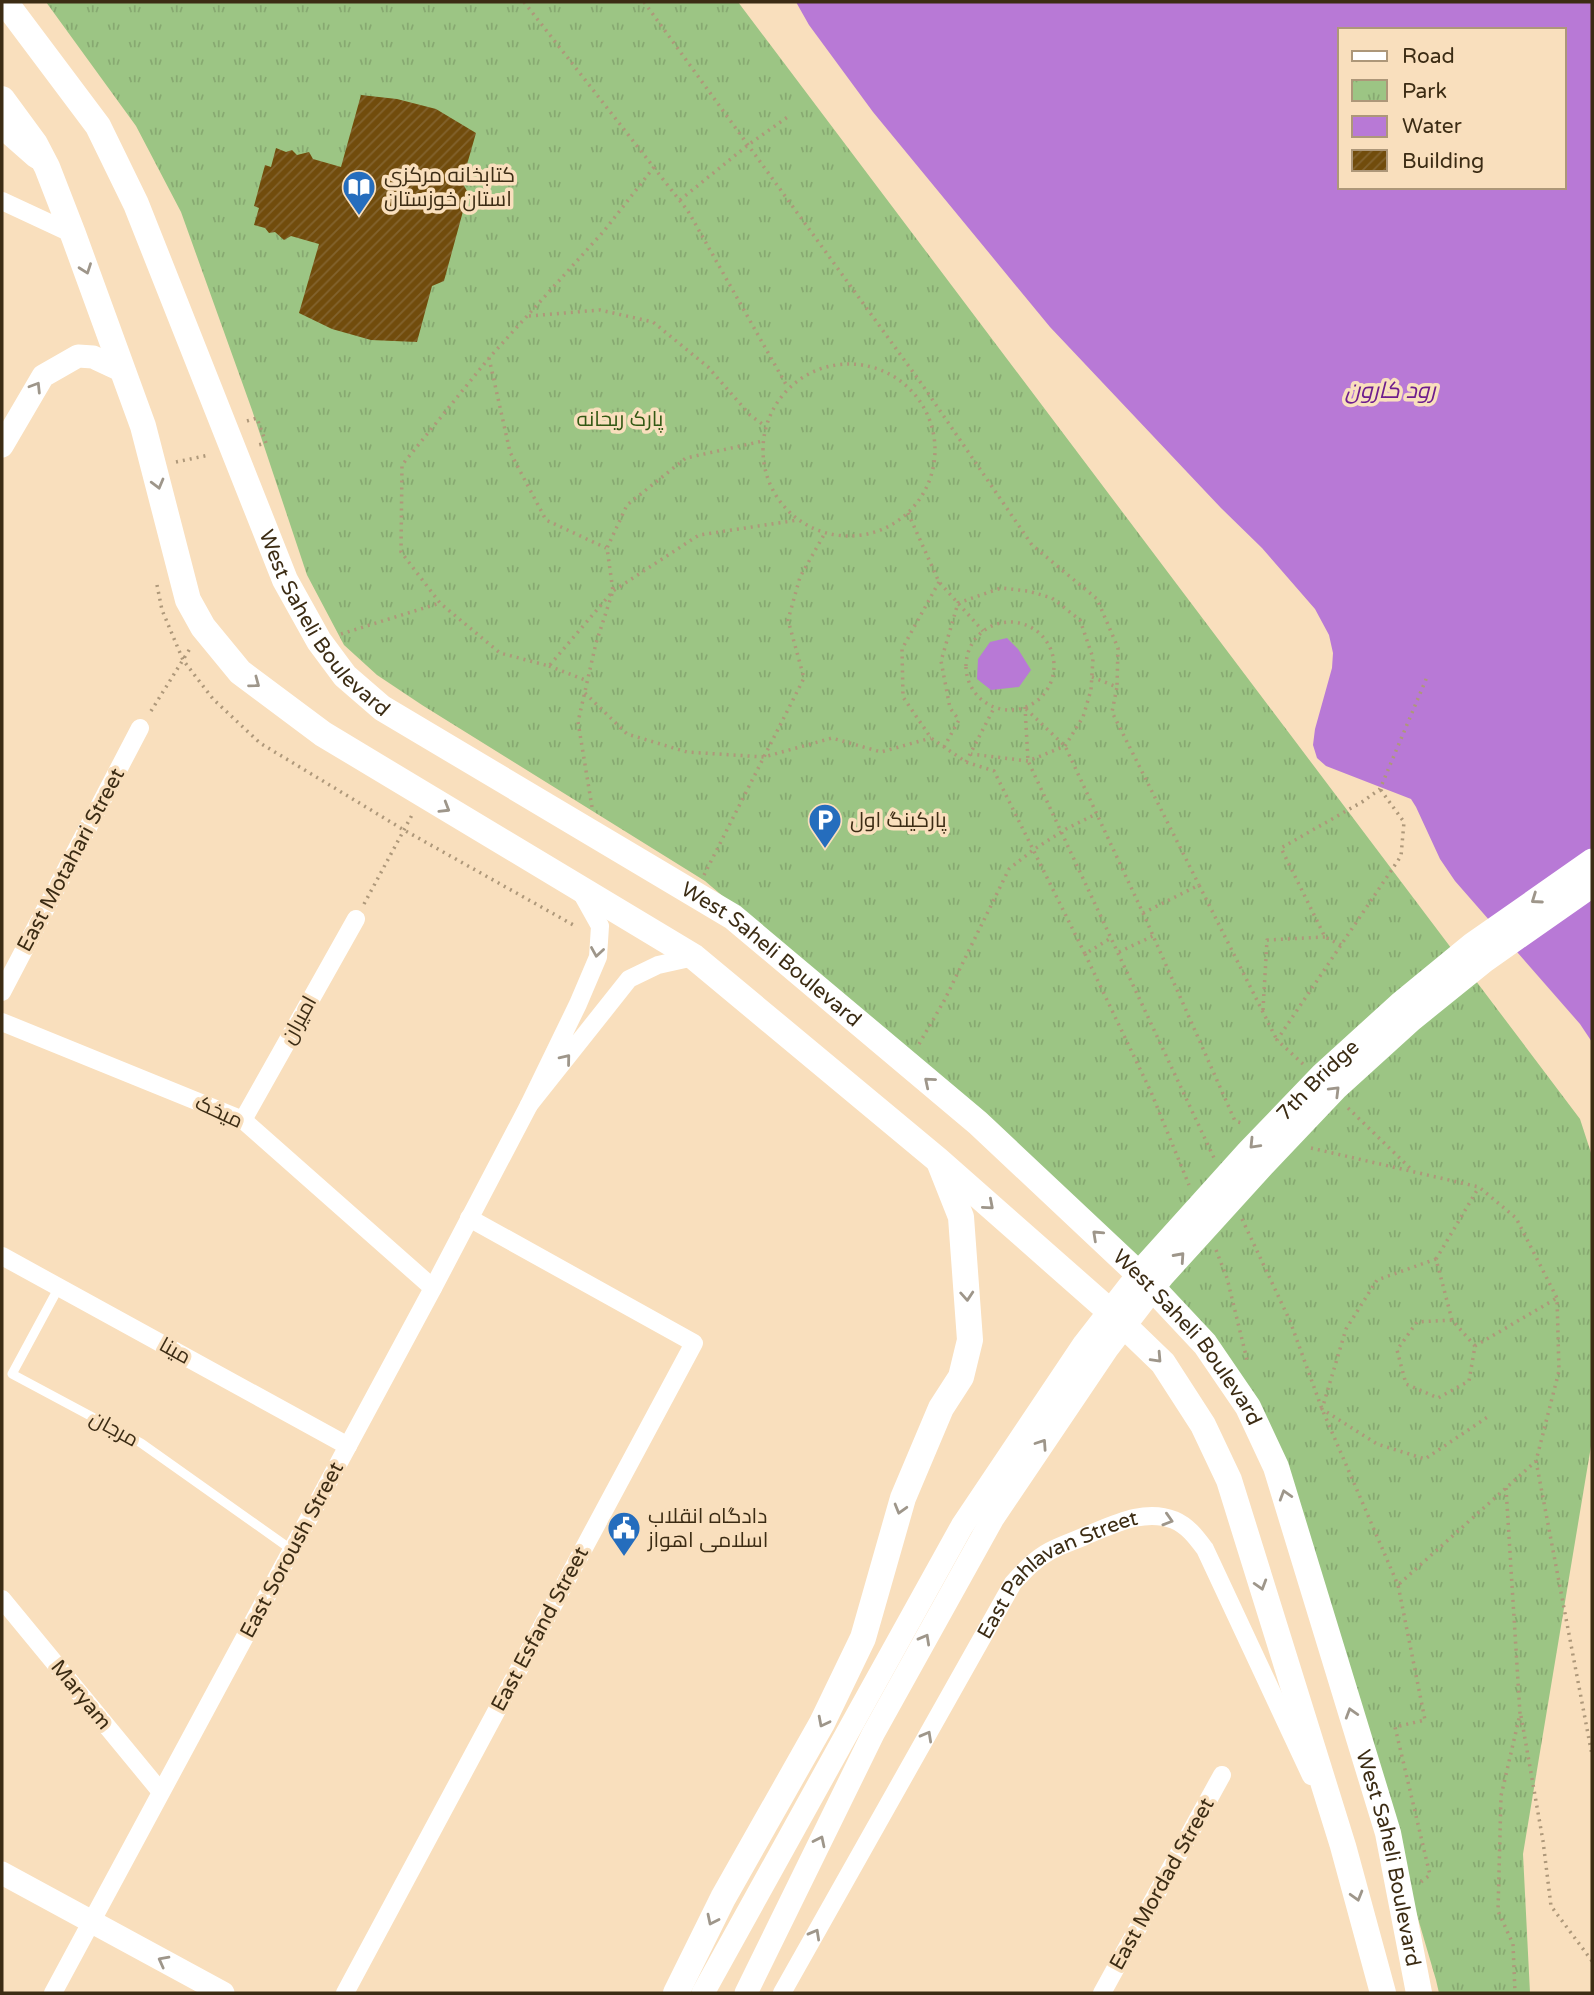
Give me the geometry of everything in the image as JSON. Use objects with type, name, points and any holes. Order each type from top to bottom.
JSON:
[{"type":"main road","name":"West Saheli Boulevard","points":[[5,2],[98,126],[136,204],[285,580],[319,641],[345,676],[382,708],[733,917],[978,1123],[1145,1280],[1205,1344],[1248,1407],[1276,1467],[1388,1833],[1419,1993]]},
{"type":"main road","name":"West Saheli Boulevard","points":[[2,99],[35,144],[47,167],[123,371],[143,426],[188,600],[203,627],[240,672],[323,734],[695,957],[937,1160],[1107,1309],[1163,1363],[1203,1425],[1228,1480],[1343,1846],[1383,1993]]},
{"type":"main road","points":[[2,127],[47,167]]},
{"type":"main road","points":[[2,446],[44,376],[78,356],[93,357],[123,371]]},
{"type":"main road","name":"7th Bridge","points":[[703,1993],[962,1526],[1084,1344],[1147,1262],[1322,1074],[1398,1004],[1472,944],[1592,860]]},
{"type":"main road","name":"7th Bridge","points":[[746,1992],[873,1734],[993,1518],[1107,1349],[1163,1276],[1336,1090],[1412,1020],[1485,961],[1592,886]]},
{"type":"main road","points":[[676,1993],[723,1898],[822,1723],[863,1637],[903,1498],[941,1408],[961,1377],[970,1340],[961,1217],[937,1160]]},
{"type":"main road","points":[[2,1873],[223,1993]]},
{"type":"street","points":[[2,201],[72,234]]},
{"type":"street","name":"East Motahari Street","points":[[2,992],[140,728]]},
{"type":"street","points":[[529,1105],[598,957],[600,926],[580,889]]},
{"type":"street","name":"امیران","points":[[243,1120],[356,919]]},
{"type":"street","points":[[529,1105],[629,979],[658,965],[695,957]]},
{"type":"street","name":"میخک","points":[[2,1022],[243,1120],[433,1288]]},
{"type":"street","name":"East Soroush Street","points":[[53,1993],[529,1105]]},
{"type":"street","name":"East Esfand Street","points":[[345,1993],[694,1343],[469,1218]]},
{"type":"street","name":"مینا","points":[[2,1256],[348,1446]]},
{"type":"street","name":"East Pahlavan Street","points":[[782,1993],[1013,1583],[1028,1566],[1050,1551],[1130,1519],[1154,1516],[1173,1520],[1189,1529],[1205,1549],[1343,1846]]},
{"type":"street","name":"Maryam","points":[[2,1598],[161,1792]]},
{"type":"street","name":"East Mordad Street","points":[[1102,1993],[1222,1775]]},
{"type":"lane","name":"مرجان","points":[[60,1287],[12,1374],[141,1443],[292,1550]]},
{"type":"path","points":[[524,2],[688,211],[788,388]]},
{"type":"path","points":[[644,2],[921,383],[1032,545],[1097,598],[1118,648],[1117,687],[1112,712],[1262,1011],[1278,1040],[1307,1068]]},
{"type":"path","points":[[680,200],[789,116]]},
{"type":"path","points":[[588,681],[549,666],[500,653],[440,603],[401,552],[402,465],[489,358],[604,231],[654,167]]},
{"type":"path","points":[[527,317],[600,310],[653,322],[708,367],[750,415],[766,426]]},
{"type":"path","points":[[489,358],[510,452],[546,520],[607,548]]},
{"type":"path","points":[[836,364],[864,364],[890,373],[912,389],[927,412],[935,438],[934,466],[925,491],[908,513],[884,530],[855,537],[825,533],[798,520],[778,499],[765,471],[763,441],[766,426],[775,406],[788,388],[810,372],[836,364]]},
{"type":"path","points":[[912,389],[921,383]]},
{"type":"path","points":[[256,445],[266,443],[257,418]]},
{"type":"path","points":[[597,837],[578,722],[596,643],[613,591],[607,548],[627,505],[686,458],[763,441]]},
{"type":"path","points":[[166,464],[213,454]]},
{"type":"path","points":[[908,513],[939,582],[983,631]]},
{"type":"path","points":[[549,666],[613,591],[699,535],[798,520]]},
{"type":"path","points":[[694,895],[804,678],[788,620],[800,577],[825,533]]},
{"type":"path","points":[[939,582],[902,649],[903,697],[931,738],[966,762],[994,771],[1085,954],[1112,938]]},
{"type":"path","points":[[958,603],[1001,588],[1028,591],[1052,598],[1080,620],[1093,657],[1091,690],[1083,717],[1065,746],[1028,761],[971,754]]},
{"type":"path","points":[[319,641],[440,603]]},
{"type":"path","points":[[944,747],[959,720],[950,708],[941,661],[958,603]]},
{"type":"path","points":[[1011,622],[1026,625],[1039,633],[1048,644],[1054,659],[1048,688],[1038,700],[1025,707],[1004,710],[994,707],[983,701],[968,679],[968,653],[974,640],[996,624],[1011,622]]},
{"type":"path","points":[[140,728],[203,627]]},
{"type":"path","points":[[1092,677],[1117,687]]},
{"type":"path","points":[[1325,937],[1281,848],[1380,789],[1427,677]]},
{"type":"path","points":[[585,693],[627,734],[687,752],[764,757],[832,738],[881,752],[931,738]]},
{"type":"path","points":[[966,762],[994,707]]},
{"type":"path","points":[[1025,707],[1065,746],[1235,1121],[1247,1125]]},
{"type":"path","points":[[1025,707],[1028,761],[1214,1158]]},
{"type":"path","points":[[1278,1040],[1401,856],[1404,822],[1380,789]]},
{"type":"path","points":[[356,919],[423,794]]},
{"type":"path","points":[[908,1065],[944,1000],[1009,869],[1066,829],[1097,814]]},
{"type":"path","points":[[1143,913],[1199,885]]},
{"type":"path","points":[[1119,952],[1153,936]]},
{"type":"path","points":[[1262,1011],[1267,940],[1325,937],[1341,945]]},
{"type":"path","points":[[1346,1106],[1415,1173]]},
{"type":"path","points":[[1304,1147],[1479,1187],[1516,1218],[1557,1298],[1559,1371],[1536,1461],[1592,1755]]},
{"type":"path","points":[[1322,1409],[1346,1329],[1377,1280],[1436,1259],[1479,1187]]},
{"type":"path","points":[[1237,1208],[1290,1321],[1322,1409],[1398,1585],[1425,1720],[1395,1727],[1430,1875],[1417,1885]]},
{"type":"path","points":[[1436,1259],[1452,1320],[1475,1346]]},
{"type":"path","points":[[1452,1320],[1417,1322],[1397,1350],[1406,1384],[1438,1398],[1469,1381],[1475,1346],[1557,1298]]},
{"type":"path","points":[[1322,1409],[1377,1444],[1425,1458],[1489,1416]]},
{"type":"path","points":[[1398,1585],[1536,1461]]},
{"type":"path","points":[[1506,1488],[1520,1714],[1543,1841],[1551,1906],[1592,1961],[1592,1966]]},
{"type":"path","points":[[1515,1993],[1513,1944],[1499,1910],[1501,1796],[1520,1714]]},
{"type":"green space","name":"پارک ریحانه","points":[[46,2],[738,2],[1580,1119],[1592,1156],[1592,1440],[1523,1854],[1530,1993],[1439,1993],[1397,1847],[1256,1413],[983,1119],[705,881],[422,705],[377,675],[344,645],[307,575],[252,410],[181,212],[136,126]]},
{"type":"water","name":"رود کارون","points":[[796,2],[1592,2],[1592,1042],[1580,1024],[1455,881],[1440,859],[1411,799],[1326,766],[1317,758],[1313,745],[1315,729],[1332,668],[1333,653],[1329,635],[1315,609],[1262,548],[1050,327],[873,112],[809,25]]},
{"type":"water","points":[[1007,638],[1018,649],[1031,670],[1019,687],[991,690],[977,679],[978,659],[990,642]]},
{"type":"building","name":"کتابخانه مرکزی استان خوزستان","points":[[361,95],[397,99],[436,109],[476,133],[462,182],[468,193],[444,281],[432,286],[417,342],[371,340],[332,329],[299,313],[319,244],[291,236],[284,240],[275,232],[269,233],[265,228],[254,225],[259,208],[254,206],[265,165],[271,167],[276,148],[286,152],[292,150],[297,155],[309,152],[313,159],[341,167]]},
{"type":"place","name":"کتابخانه مرکزی استان خوزستان","points":[[359,217]]},
{"type":"place","name":"پارکینگ اول","points":[[825,850]]},
{"type":"place","name":"دادگاه انقلاب اسلامی اهواز","points":[[624,1558]]}]
